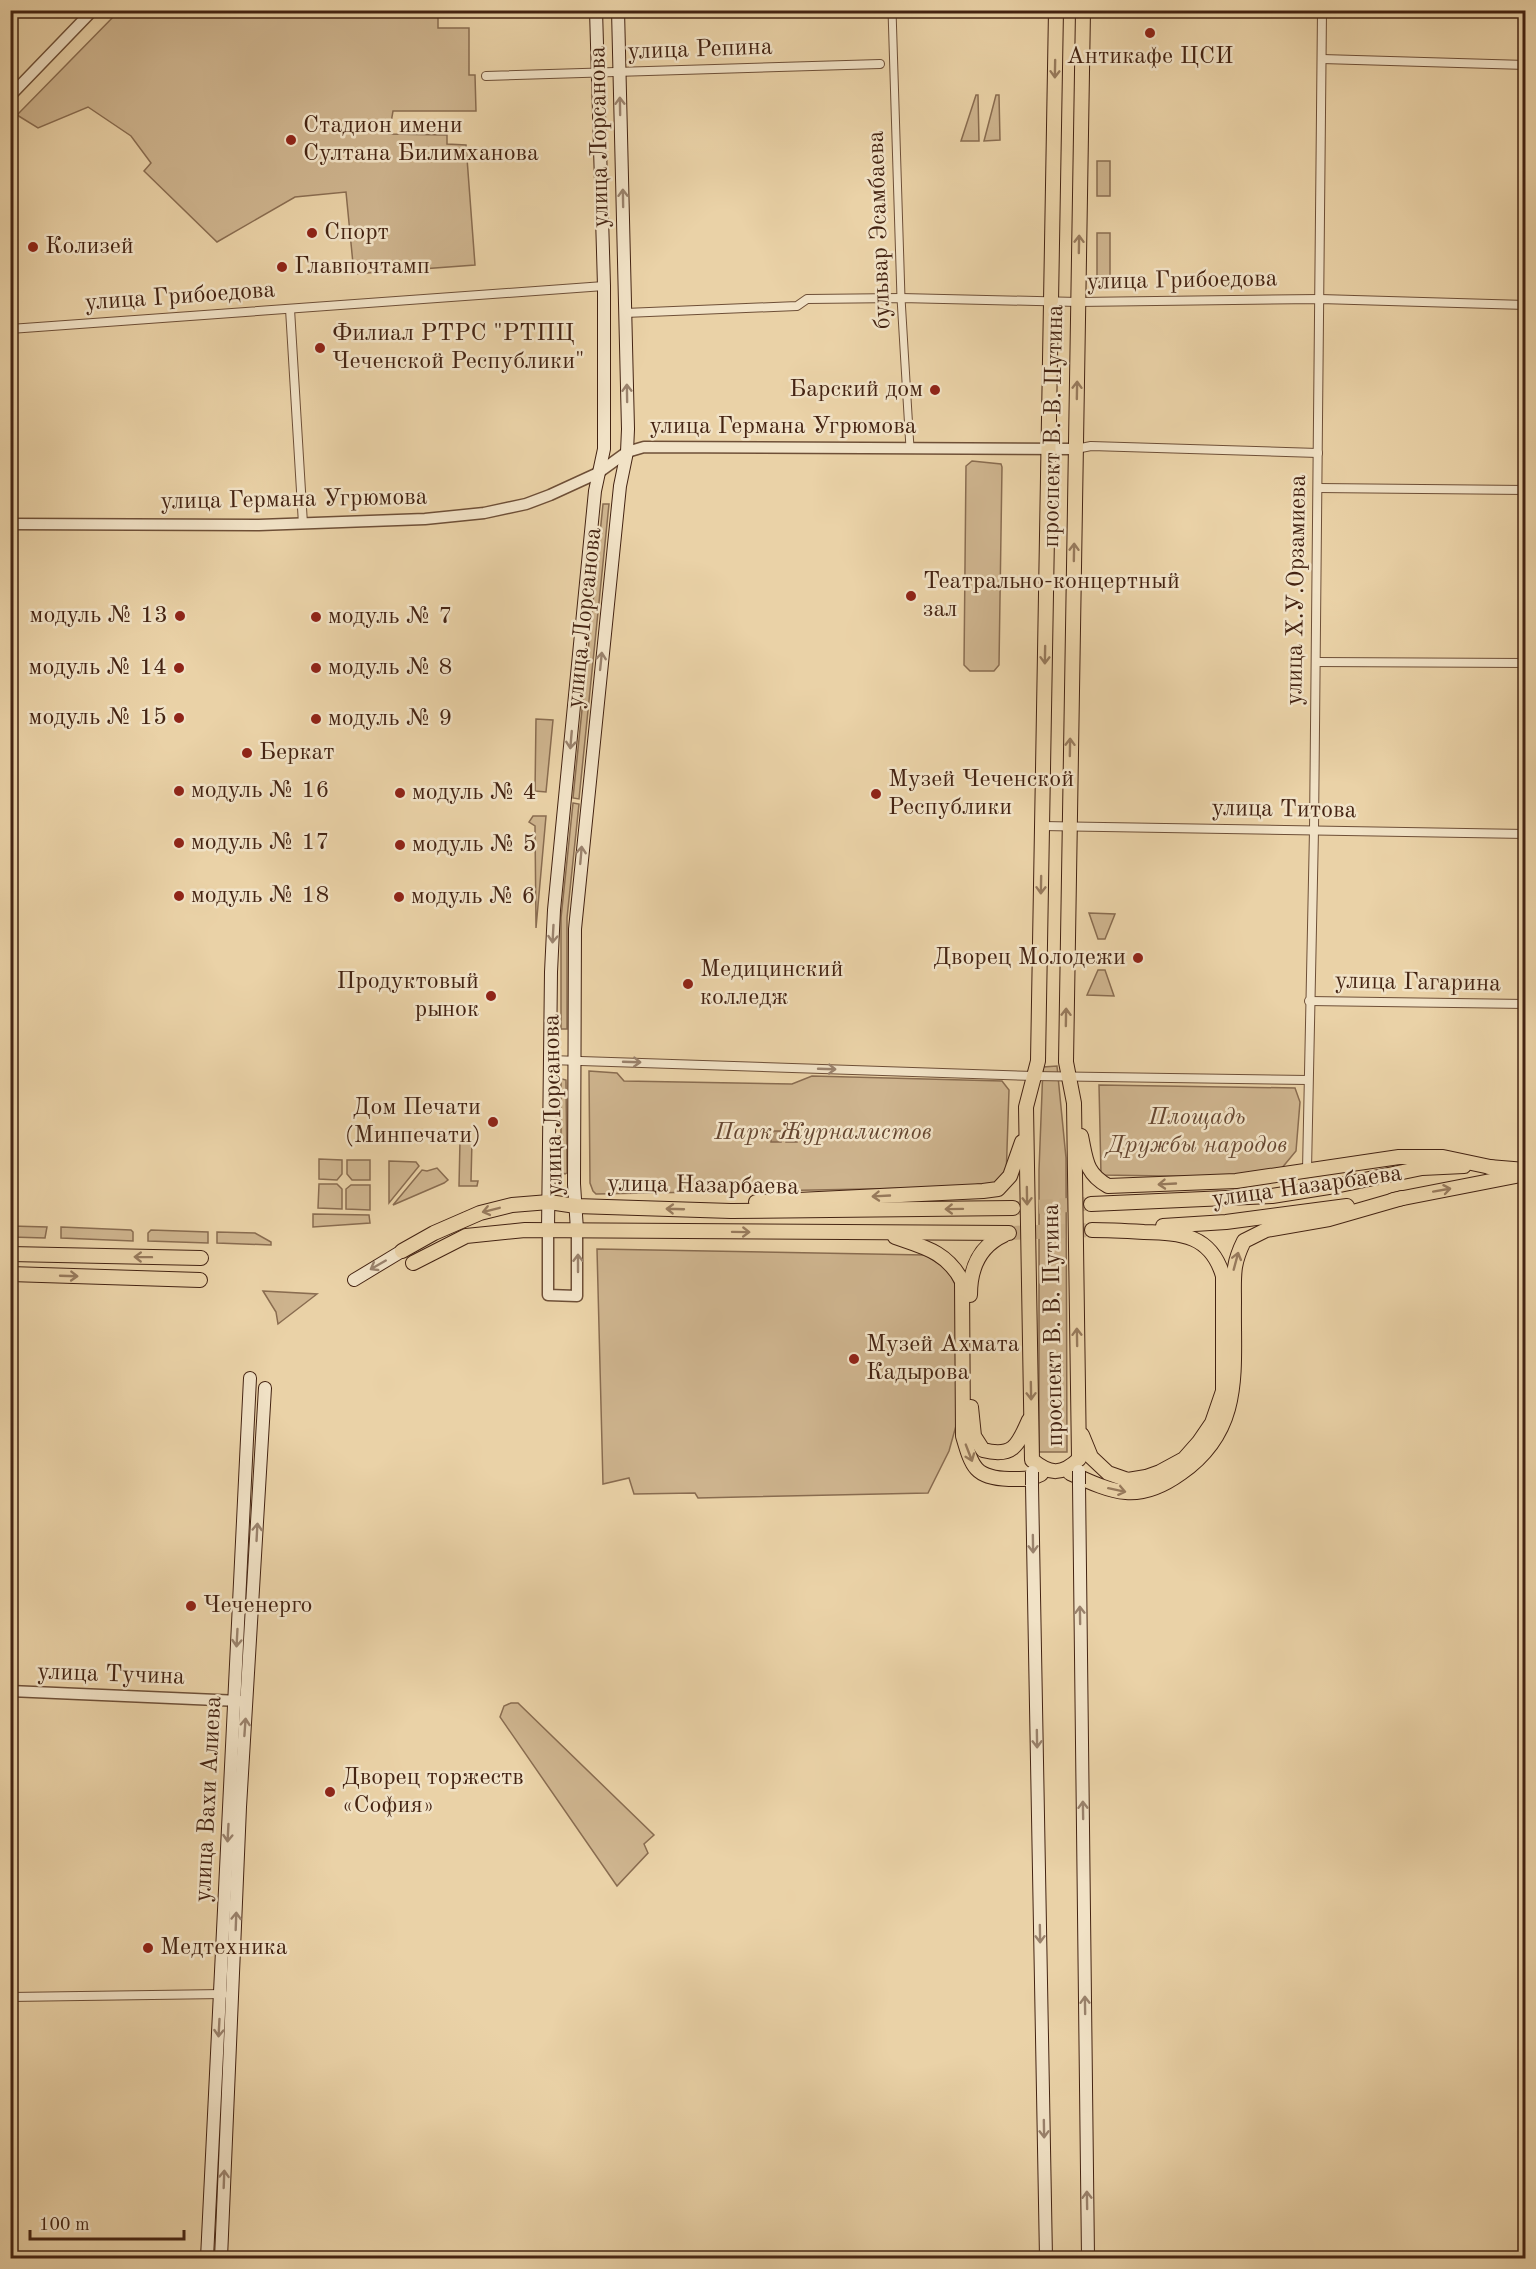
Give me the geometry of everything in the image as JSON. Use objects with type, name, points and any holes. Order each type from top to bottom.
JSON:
[{"type":"main road","name":"улица Лорсанова","points":[[548,1230],[550,972],[554,910],[598,473],[604,449],[604,286],[596,10]]},
{"type":"main road","name":"улица Лорсанова","points":[[577,1230],[573,1060],[574,929],[620,486],[627,452],[618,10]]},
{"type":"main road","name":"проспект В. В. Путина","points":[[1056,10],[1038,1061],[1026,1107],[1032,1473],[1042,1469],[1069,1468],[1079,1471],[1074,1103],[1066,1062],[1083,10]]},
{"type":"main road","points":[[1074,1103],[1090,1172],[1095,1179],[1108,1186],[1236,1181],[1381,1159],[1423,1157],[1443,1157],[1496,1168]]},
{"type":"main road","points":[[710,1211],[736,1203],[998,1189],[1010,1176],[1026,1129]]},
{"type":"main road","name":"улица Назарбаева","points":[[1090,1204],[1272,1196],[1422,1168],[1472,1166],[1526,1172]]},
{"type":"main road","name":"улица Назарбаева","points":[[1078,1425],[1091,1457],[1108,1473],[1128,1480],[1146,1477],[1184,1459],[1212,1423],[1223,1391],[1223,1276],[1212,1253],[1199,1241],[1175,1233],[1092,1230],[1226,1222],[1287,1215],[1402,1198],[1526,1172]]},
{"type":"main road","points":[[884,1233],[945,1258],[955,1267],[962,1281],[963,1436],[976,1470],[991,1478],[1030,1480],[1056,1470],[1116,1492],[1145,1492],[1162,1486],[1189,1468],[1219,1434],[1232,1402],[1234,1264],[1244,1240],[1266,1230],[1329,1219],[1402,1198]]},
{"type":"main road","name":"улица Назарбаева","points":[[402,1251],[480,1213],[512,1205],[549,1202],[576,1206],[710,1211],[1013,1208]]},
{"type":"main road","name":"улица Назарбаева","points":[[413,1263],[466,1236],[548,1230],[1009,1233],[990,1242],[983,1249],[972,1274],[970,1286],[974,1436],[983,1450],[998,1454],[1011,1449],[1020,1440],[1031,1414]]},
{"type":"main road","points":[[354,1280],[402,1251]]},
{"type":"main road","points":[[10,1254],[201,1258]]},
{"type":"main road","points":[[10,1274],[200,1280]]},
{"type":"main road","name":"улица Вахи Алиева","points":[[221,2259],[240,1807],[240,1701],[250,1378]]},
{"type":"main road","name":"улица Вахи Алиева","points":[[207,2259],[220,1994],[265,1388]]},
{"type":"main road","points":[[1079,1471],[1088,2259]]},
{"type":"main road","points":[[1032,1473],[1046,2259]]},
{"type":"street","points":[[10,96],[93,10]]},
{"type":"street","name":"бульвар Эсамбаева","points":[[892,10],[901,298],[910,448]]},
{"type":"street","name":"улица Х.У.Орзамиева","points":[[1307,1170],[1314,830],[1322,10]]},
{"type":"street","points":[[1322,59],[1526,65]]},
{"type":"street","name":"улица Репина","points":[[486,76],[879,64]]},
{"type":"street","name":"улица Грибоедова","points":[[10,329],[604,286]]},
{"type":"street","name":"улица Грибоедова","points":[[625,314],[797,306],[807,299],[901,298],[1052,302],[1320,299],[1526,305]]},
{"type":"street","points":[[290,309],[303,524]]},
{"type":"street","name":"улица Германа Угрюмова","points":[[10,524],[303,524],[425,519],[484,513],[526,504],[598,473],[627,452],[644,447],[1076,449],[1091,446],[1318,453]]},
{"type":"street","points":[[1318,488],[1526,490]]},
{"type":"street","points":[[1316,662],[1526,663]]},
{"type":"street","name":"улица Титова","points":[[1042,826],[1526,834]]},
{"type":"street","name":"улица Гагарина","points":[[1310,1001],[1526,1004]]},
{"type":"street","points":[[550,1060],[1034,1076],[1308,1080]]},
{"type":"street","points":[[548,1230],[548,1295],[577,1296],[577,1230]]},
{"type":"street","name":"улица Тучина","points":[[10,1691],[240,1701]]},
{"type":"street","points":[[10,1998],[233,1994]]},
{"type":"street","points":[[10,2243],[13,2259]]},
{"type":"green space","name":"Стадион имени Султана Билимханова","points":[[119,11],[438,11],[438,28],[469,28],[469,75],[475,75],[476,111],[393,111],[389,134],[447,135],[447,144],[466,145],[475,265],[354,274],[346,192],[295,197],[217,242],[144,171],[151,163],[131,136],[88,107],[38,128],[17,115]]},
{"type":"green space","points":[[976,95],[978,95],[979,141],[961,141]]},
{"type":"green space","points":[[996,95],[999,95],[1000,140],[984,141]]},
{"type":"green space","points":[[1097,161],[1110,161],[1110,196],[1097,196]]},
{"type":"green space","points":[[1097,233],[1110,233],[1110,282],[1097,282]]},
{"type":"green space","points":[[972,461],[1001,464],[1002,467],[999,665],[994,671],[970,671],[964,665],[966,466]]},
{"type":"green space","points":[[603,504],[609,504],[579,799],[573,798]]},
{"type":"green space","points":[[536,719],[553,720],[546,792],[535,791]]},
{"type":"green space","points":[[573,803],[579,804],[567,918],[567,1029],[561,1029],[561,918]]},
{"type":"green space","points":[[533,816],[546,816],[536,928],[535,826],[529,822]]},
{"type":"green space","points":[[1089,913],[1115,914],[1105,939],[1098,939]]},
{"type":"green space","points":[[1098,970],[1105,970],[1114,996],[1087,995]]},
{"type":"green space","points":[[1057,1066],[1066,1158],[1067,1452],[1039,1452],[1039,1170],[1043,1067]]},
{"type":"green space","name":"Парк Журналистов","points":[[589,1071],[617,1073],[624,1081],[792,1084],[812,1076],[1002,1081],[1009,1090],[1006,1179],[1002,1183],[978,1184],[970,1187],[596,1194],[590,1183]]},
{"type":"green space","points":[[562,1079],[566,1080],[567,1173],[565,1174],[561,1172]]},
{"type":"green space","name":"Площадь Дружбы народов","points":[[1099,1085],[1295,1088],[1300,1102],[1296,1151],[1281,1169],[1231,1177],[1101,1175]]},
{"type":"green space","points":[[472,1140],[471,1181],[478,1181],[477,1186],[459,1186],[460,1141]]},
{"type":"green space","points":[[319,1159],[342,1160],[342,1174],[337,1180],[319,1179]]},
{"type":"green space","points":[[347,1160],[370,1160],[370,1180],[352,1180],[347,1174]]},
{"type":"green space","points":[[389,1161],[416,1162],[419,1166],[389,1203]]},
{"type":"green space","points":[[437,1168],[448,1180],[393,1205],[422,1170]]},
{"type":"green space","points":[[319,1184],[337,1184],[342,1189],[342,1209],[318,1208]]},
{"type":"green space","points":[[351,1185],[370,1185],[370,1210],[346,1209],[346,1189]]},
{"type":"green space","points":[[313,1214],[369,1215],[370,1223],[313,1227]]},
{"type":"green space","points":[[11,1226],[47,1227],[45,1238],[11,1237]]},
{"type":"green space","points":[[61,1227],[131,1230],[133,1241],[61,1238]]},
{"type":"green space","points":[[151,1230],[208,1232],[208,1243],[148,1241],[148,1233]]},
{"type":"green space","points":[[217,1232],[255,1233],[271,1242],[271,1245],[217,1243]]},
{"type":"green space","points":[[597,1249],[925,1255],[948,1269],[957,1289],[959,1415],[949,1451],[928,1493],[698,1498],[695,1493],[634,1494],[629,1478],[603,1484]]},
{"type":"green space","points":[[263,1291],[317,1294],[278,1324],[276,1312]]},
{"type":"green space","points":[[518,1703],[654,1835],[644,1844],[648,1853],[617,1886],[500,1717],[504,1706]]},
{"type":"shaded area","points":[[771,1131],[781,1131],[785,1134],[786,1131],[797,1131],[801,1134],[802,1131],[812,1131],[812,1142],[802,1142],[802,1138],[797,1138],[797,1142],[786,1142],[786,1138],[781,1138],[781,1142],[771,1142]]},
{"type":"tunnel","points":[[1018,1208],[1085,1204]]},
{"type":"tunnel","points":[[1009,1233],[1092,1230]]},
{"type":"place","name":"Антикафе ЦСИ","points":[[1150,33]]},
{"type":"place","name":"Стадион имени Султана Билимханова","points":[[291,140]]},
{"type":"place","name":"Спорт","points":[[312,233]]},
{"type":"place","name":"Колизей","points":[[33,247]]},
{"type":"place","name":"Главпочтамп","points":[[282,267]]},
{"type":"place","name":"Филиал РТРС \"РТПЦ Чеченской Республики\"","points":[[320,348]]},
{"type":"place","name":"Барский дом","points":[[935,390]]},
{"type":"place","name":"Театрально-концертный зал","points":[[911,596]]},
{"type":"place","name":"модуль № 13","points":[[180,616]]},
{"type":"place","name":"модуль № 7","points":[[316,617]]},
{"type":"place","name":"модуль № 14","points":[[179,668]]},
{"type":"place","name":"модуль № 8","points":[[316,668]]},
{"type":"place","name":"модуль № 15","points":[[179,718]]},
{"type":"place","name":"модуль № 9","points":[[316,719]]},
{"type":"place","name":"Беркат","points":[[247,753]]},
{"type":"place","name":"модуль № 16","points":[[179,791]]},
{"type":"place","name":"модуль № 4","points":[[400,793]]},
{"type":"place","name":"Музей Чеченской Республики","points":[[876,794]]},
{"type":"place","name":"модуль № 17","points":[[179,843]]},
{"type":"place","name":"модуль № 5","points":[[400,845]]},
{"type":"place","name":"модуль № 18","points":[[179,896]]},
{"type":"place","name":"модуль № 6","points":[[399,897]]},
{"type":"place","name":"Дворец Молодежи","points":[[1138,958]]},
{"type":"place","name":"Медицинский колледж","points":[[688,984]]},
{"type":"place","name":"Продуктовый рынок","points":[[491,996]]},
{"type":"place","name":"Дом Печати (Минпечати)","points":[[493,1122]]},
{"type":"place","name":"Музей Ахмата Кадырова","points":[[854,1359]]},
{"type":"place","name":"Чеченерго","points":[[191,1606]]},
{"type":"place","name":"Дворец торжеств «София»","points":[[330,1792]]},
{"type":"place","name":"Медтехника","points":[[148,1948]]}]
